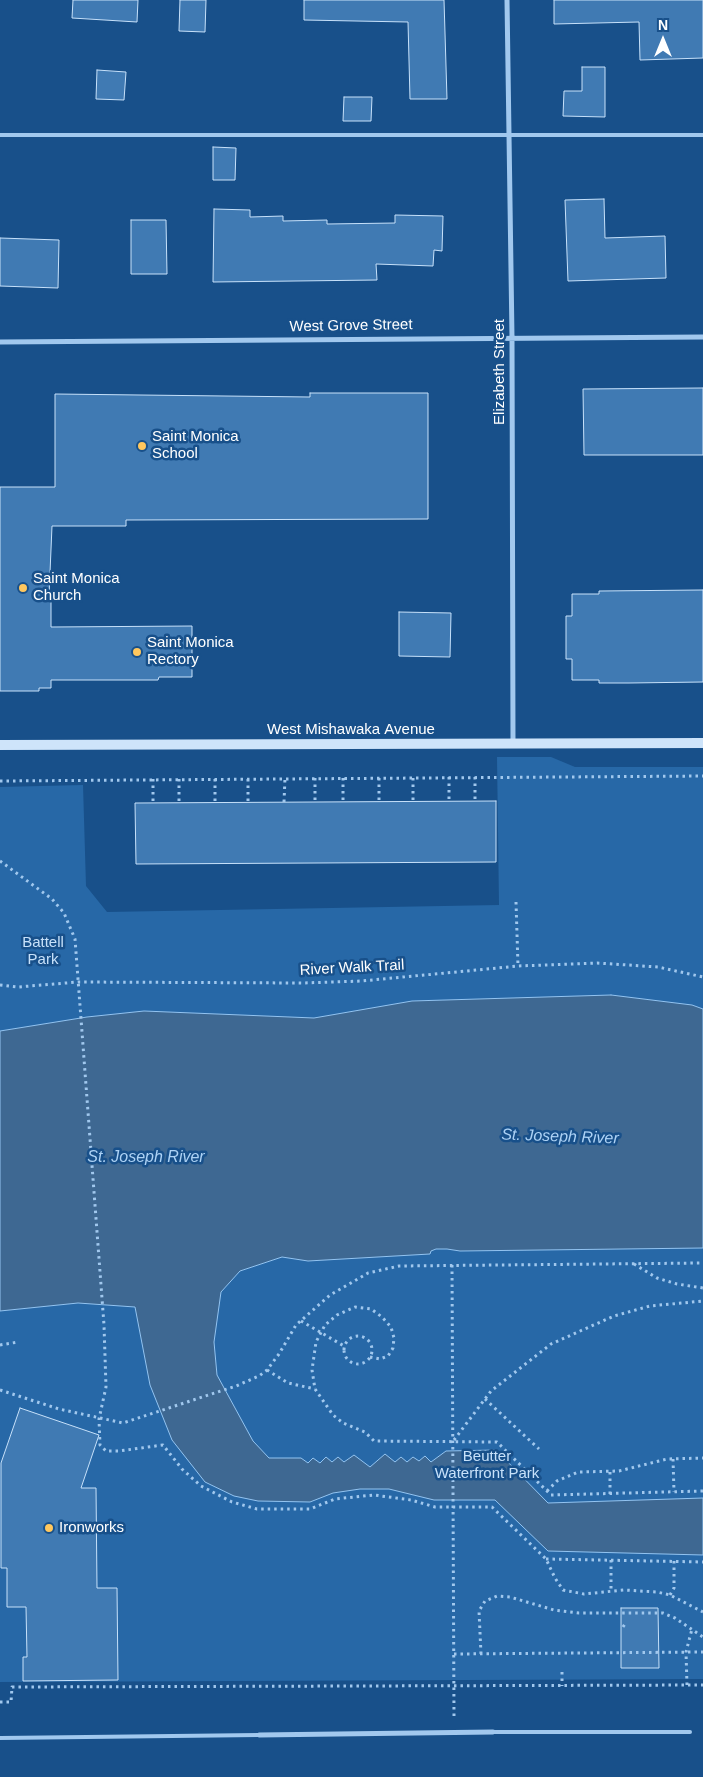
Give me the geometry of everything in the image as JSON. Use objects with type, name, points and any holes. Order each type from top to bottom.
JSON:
[{"type":"main road","name":"West Mishawaka Avenue","points":[[0,745],[703,743]]},
{"type":"street","name":"Elizabeth Street","points":[[507,0],[512,337],[513,744]]},
{"type":"street","name":"West Grove Street","points":[[0,342],[703,336]]},
{"type":"street","points":[[259,1735],[493,1732]]},
{"type":"lane","points":[[0,135],[703,135]]},
{"type":"lane","points":[[493,1732],[690,1732]]},
{"type":"lane","points":[[0,1738],[259,1735]]},
{"type":"path","points":[[0,781],[703,776]]},
{"type":"path","points":[[449,777],[449,801]]},
{"type":"path","points":[[475,777],[475,801]]},
{"type":"path","points":[[284,778],[284,802]]},
{"type":"path","points":[[315,778],[316,802]]},
{"type":"path","points":[[343,778],[343,802]]},
{"type":"path","points":[[379,778],[379,802]]},
{"type":"path","points":[[413,778],[413,802]]},
{"type":"path","points":[[153,779],[153,803]]},
{"type":"path","points":[[179,779],[179,803]]},
{"type":"path","points":[[215,779],[215,803]]},
{"type":"path","points":[[248,779],[248,802]]},
{"type":"path","points":[[0,861],[52,899],[64,913],[75,939],[104,1325],[106,1387],[99,1419],[100,1445],[106,1451],[119,1451],[163,1444],[182,1469],[201,1486],[232,1502],[257,1509],[310,1509],[336,1499],[374,1495],[411,1500],[435,1507],[492,1507],[546,1559],[549,1568],[563,1590],[584,1594],[640,1590],[670,1595],[703,1612]]},
{"type":"path","points":[[516,902],[518,966]]},
{"type":"path","name":"River Walk Trail","points":[[0,985],[18,987],[78,982],[322,982],[518,966],[597,963],[658,967],[703,977]]},
{"type":"path","points":[[0,1390],[59,1409],[123,1424],[236,1386],[259,1376],[267,1370],[301,1321],[330,1295],[368,1273],[399,1266],[703,1263]]},
{"type":"path","points":[[634,1264],[657,1278],[677,1284],[703,1288]]},
{"type":"path","points":[[452,1265],[454,1733]]},
{"type":"path","points":[[454,1441],[485,1399],[502,1381],[551,1344],[581,1329],[614,1316],[650,1306],[703,1301]]},
{"type":"path","points":[[370,1357],[370,1342],[361,1336],[352,1337],[344,1346],[345,1358],[353,1364],[361,1364],[370,1357],[380,1359],[388,1356],[393,1348],[394,1338],[391,1326],[371,1309],[355,1307],[337,1315],[325,1325],[316,1342],[312,1370],[316,1389],[333,1414],[343,1423],[365,1432],[374,1441],[497,1442],[551,1495],[703,1491]]},
{"type":"path","points":[[301,1321],[344,1346]]},
{"type":"path","points":[[0,1345],[18,1342]]},
{"type":"path","points":[[267,1370],[288,1383],[316,1389]]},
{"type":"path","points":[[485,1399],[539,1449]]},
{"type":"path","points":[[547,1491],[557,1481],[570,1474],[610,1472],[673,1459],[703,1458]]},
{"type":"path","points":[[673,1459],[674,1492]]},
{"type":"path","points":[[610,1472],[610,1494]]},
{"type":"path","points":[[546,1559],[703,1562]]},
{"type":"path","points":[[611,1560],[611,1592]]},
{"type":"path","points":[[670,1595],[674,1588],[674,1561]]},
{"type":"path","points":[[481,1654],[479,1611],[485,1601],[497,1596],[510,1597],[554,1610],[580,1613],[663,1613],[675,1618],[703,1637]]},
{"type":"path","points":[[687,1685],[686,1652],[692,1630]]},
{"type":"path","points":[[454,1654],[703,1652]]},
{"type":"path","points":[[562,1672],[562,1686]]},
{"type":"path","points":[[0,1702],[11,1702],[12,1687],[703,1685]]},
{"type":"green space","name":"Battell Park","points":[[497,757],[551,757],[575,767],[703,767],[703,1009],[692,1005],[611,995],[412,1001],[314,1018],[144,1011],[87,1017],[0,1031],[0,787],[83,785],[86,886],[107,912],[499,905]]},
{"type":"green space","name":"Beutter Waterfront Park","points":[[703,1248],[703,1679],[0,1682],[0,1311],[78,1303],[135,1307],[221,1292],[240,1271],[282,1257],[308,1261],[429,1254],[436,1249],[460,1251]]},
{"type":"water","name":"St. Joseph River","points":[[611,995],[692,1005],[703,1009],[703,1248],[460,1251],[436,1249],[431,1251],[430,1254],[308,1261],[282,1257],[240,1271],[221,1292],[214,1342],[217,1375],[253,1441],[269,1458],[301,1458],[308,1463],[313,1458],[320,1463],[326,1457],[332,1462],[338,1457],[344,1462],[354,1455],[370,1467],[385,1454],[395,1462],[401,1457],[407,1462],[413,1457],[419,1461],[425,1456],[431,1462],[446,1451],[496,1450],[548,1503],[703,1498],[703,1555],[548,1551],[495,1500],[434,1500],[389,1489],[360,1489],[333,1493],[310,1502],[258,1501],[234,1496],[205,1482],[172,1440],[150,1385],[135,1307],[78,1303],[0,1311],[0,1031],[87,1017],[144,1011],[314,1018],[412,1001]]},
{"type":"building","points":[[73,0],[138,0],[137,22],[72,18]]},
{"type":"building","points":[[180,0],[206,0],[205,32],[179,31]]},
{"type":"building","points":[[304,0],[444,0],[447,99],[410,99],[408,22],[304,20]]},
{"type":"building","points":[[554,0],[703,0],[703,58],[640,60],[639,22],[554,24]]},
{"type":"building","points":[[582,67],[605,67],[605,117],[563,116],[564,91],[582,91]]},
{"type":"building","points":[[97,70],[126,72],[124,100],[96,99]]},
{"type":"building","points":[[344,97],[372,97],[371,121],[343,121]]},
{"type":"building","points":[[213,147],[236,148],[235,180],[213,180]]},
{"type":"building","points":[[604,199],[605,238],[665,236],[666,278],[568,281],[565,200]]},
{"type":"building","points":[[214,209],[250,210],[250,217],[283,216],[283,221],[327,220],[327,224],[395,223],[395,215],[443,216],[442,251],[434,250],[433,266],[376,264],[377,280],[213,282]]},
{"type":"building","points":[[131,220],[166,220],[167,274],[131,274]]},
{"type":"building","points":[[0,238],[59,240],[58,288],[0,286]]},
{"type":"building","points":[[703,388],[703,455],[584,455],[583,389]]},
{"type":"building","name":"Saint Monica School","points":[[310,393],[428,393],[428,519],[126,520],[126,526],[52,526],[49,596],[51,596],[51,627],[192,626],[192,677],[159,677],[158,680],[51,680],[51,688],[39,688],[39,691],[0,691],[0,487],[55,487],[55,394],[310,397]]},
{"type":"building","points":[[703,590],[703,682],[599,683],[599,680],[572,680],[572,659],[566,659],[566,616],[572,616],[572,594],[599,594],[599,591]]},
{"type":"building","points":[[399,612],[451,613],[450,657],[399,656]]},
{"type":"building","points":[[496,801],[496,862],[136,864],[135,803]]},
{"type":"building","name":"Ironworks","points":[[20,1408],[99,1435],[81,1488],[96,1488],[97,1588],[117,1588],[118,1680],[23,1681],[23,1657],[27,1657],[26,1607],[7,1607],[7,1568],[1,1568],[1,1463]]},
{"type":"building","points":[[621,1608],[658,1608],[659,1668],[621,1668]]},
{"type":"place","name":"Saint Monica School","points":[[142,446]]},
{"type":"place","name":"Saint Monica Church","points":[[23,588]]},
{"type":"place","name":"Saint Monica Rectory","points":[[137,652]]},
{"type":"place","name":"Ironworks","points":[[49,1528]]}]
